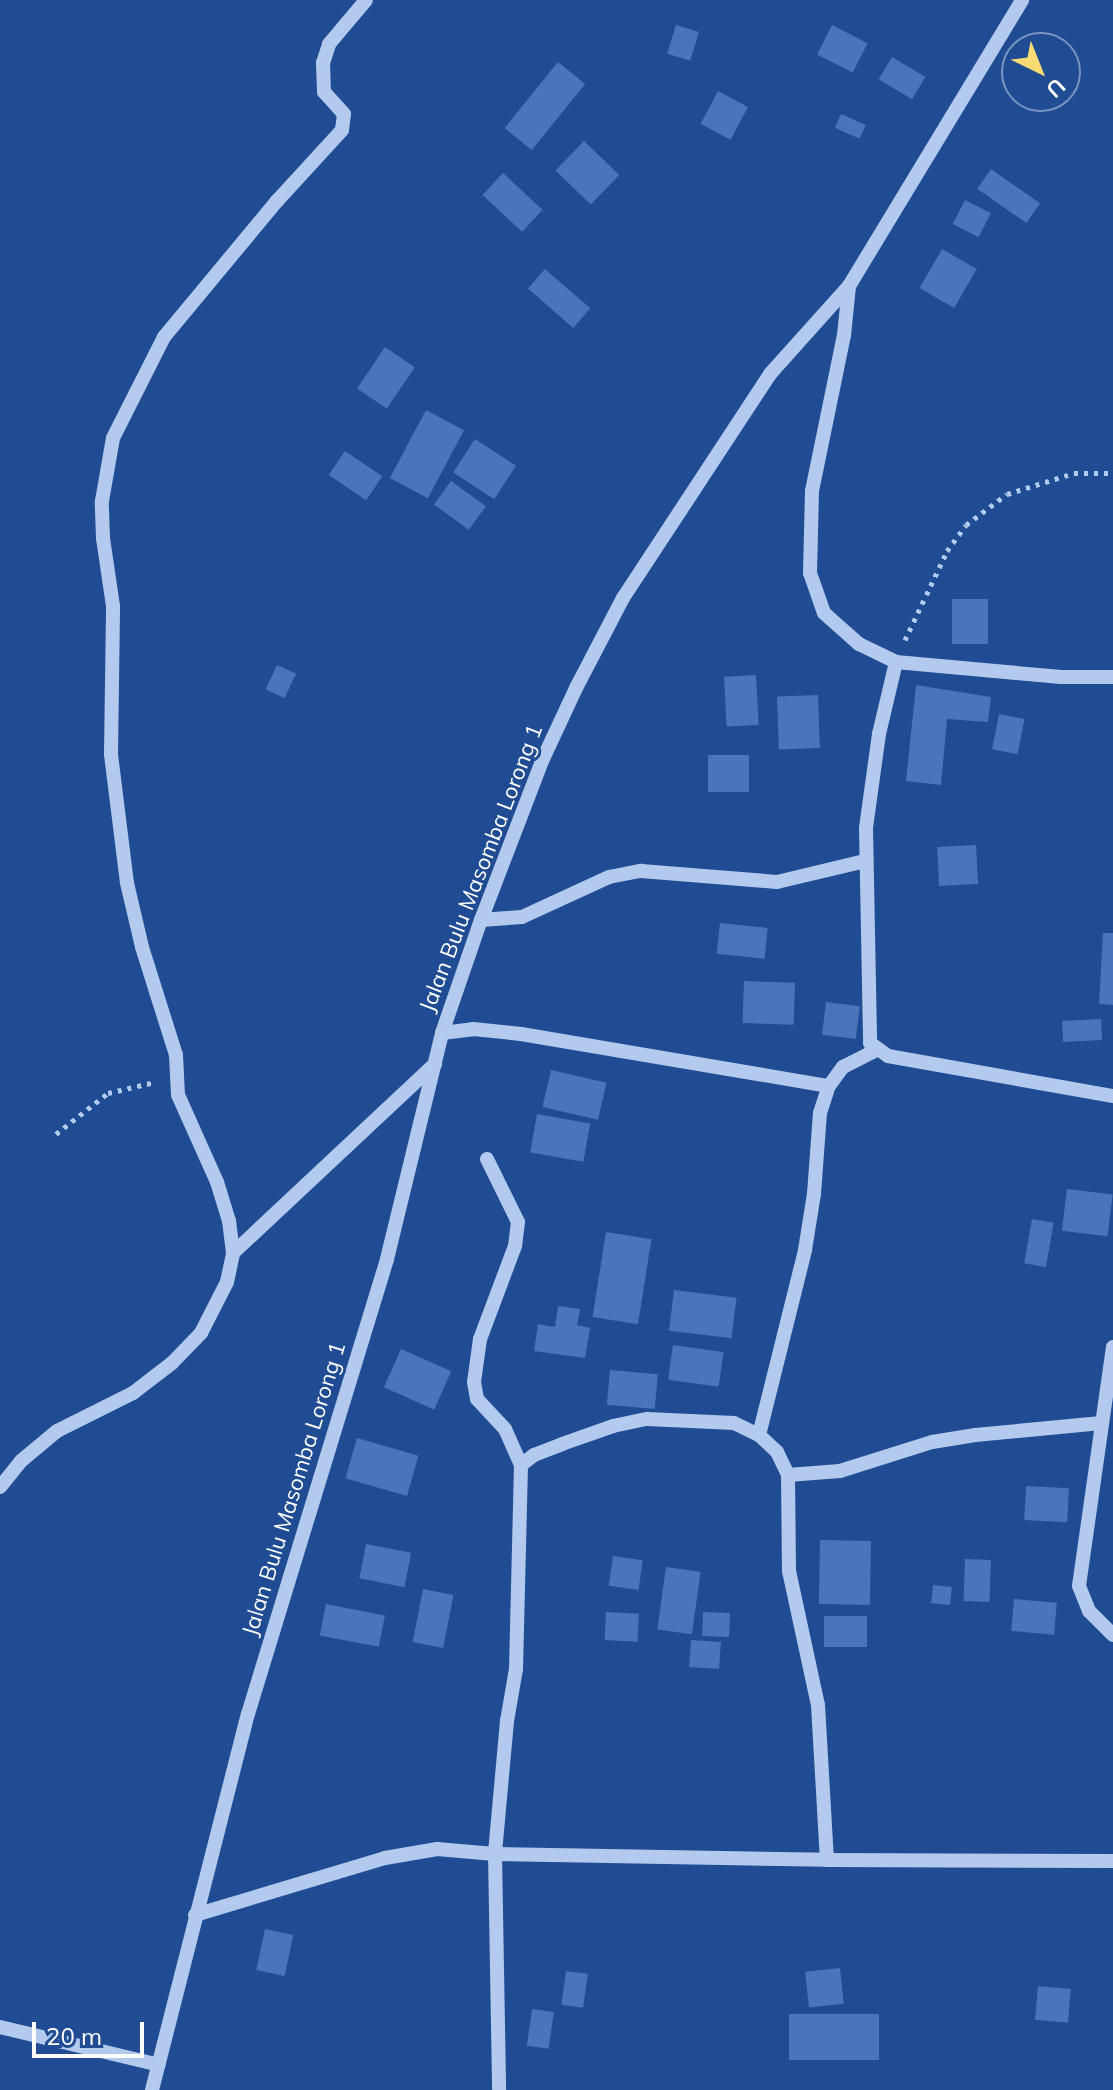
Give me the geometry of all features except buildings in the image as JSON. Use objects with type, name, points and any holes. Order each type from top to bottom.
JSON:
[{"type":"street","points":[[0,1487],[21,1461],[57,1431],[133,1393],[172,1363],[201,1333],[227,1282],[233,1253],[229,1221],[217,1182],[178,1095],[176,1055],[142,947],[127,883],[111,754],[113,606],[103,538],[102,501],[113,438],[164,337],[277,201],[342,130],[344,114],[324,92],[323,63],[329,44],[366,0]]},
{"type":"street","name":"Jalan Bulu Masomba Lorong 1","points":[[152,2090],[248,1714],[387,1259],[442,1033],[542,761],[623,598],[770,374],[849,286],[1022,0]]},
{"type":"street","points":[[849,286],[844,335],[812,491],[810,573],[824,613],[859,644],[896,662],[1061,677],[1113,677]]},
{"type":"street","points":[[896,662],[879,734],[865,861],[868,1038],[876,1050],[912,1061],[1113,1096]]},
{"type":"street","points":[[481,920],[522,917],[609,877],[641,871],[777,882],[865,861]]},
{"type":"street","points":[[442,1033],[473,1029],[521,1034],[829,1086]]},
{"type":"street","points":[[759,1435],[805,1250],[814,1194],[820,1113],[829,1086],[843,1067],[876,1050]]},
{"type":"street","points":[[233,1253],[436,1064]]},
{"type":"street","points":[[487,1159],[518,1222],[515,1246],[480,1339],[474,1382],[477,1399],[485,1412],[505,1429],[521,1465],[516,1669],[507,1721],[495,1854],[499,2090]]},
{"type":"street","points":[[1113,1347],[1079,1586],[1089,1611],[1113,1635]]},
{"type":"street","points":[[521,1465],[534,1455],[562,1444],[613,1426],[647,1419],[734,1423],[759,1435],[777,1452],[788,1475],[789,1571],[818,1705],[827,1860]]},
{"type":"street","points":[[788,1475],[870,1464],[932,1442],[1101,1423]]},
{"type":"street","points":[[195,1915],[385,1858],[437,1849],[495,1854],[827,1860],[1113,1861]]},
{"type":"street","points":[[0,2027],[159,2065]]},
{"type":"path","points":[[896,662],[947,551],[966,525],[1007,494],[1074,473],[1113,473]]},
{"type":"path","points":[[56,1134],[108,1093],[175,1078]]}]
